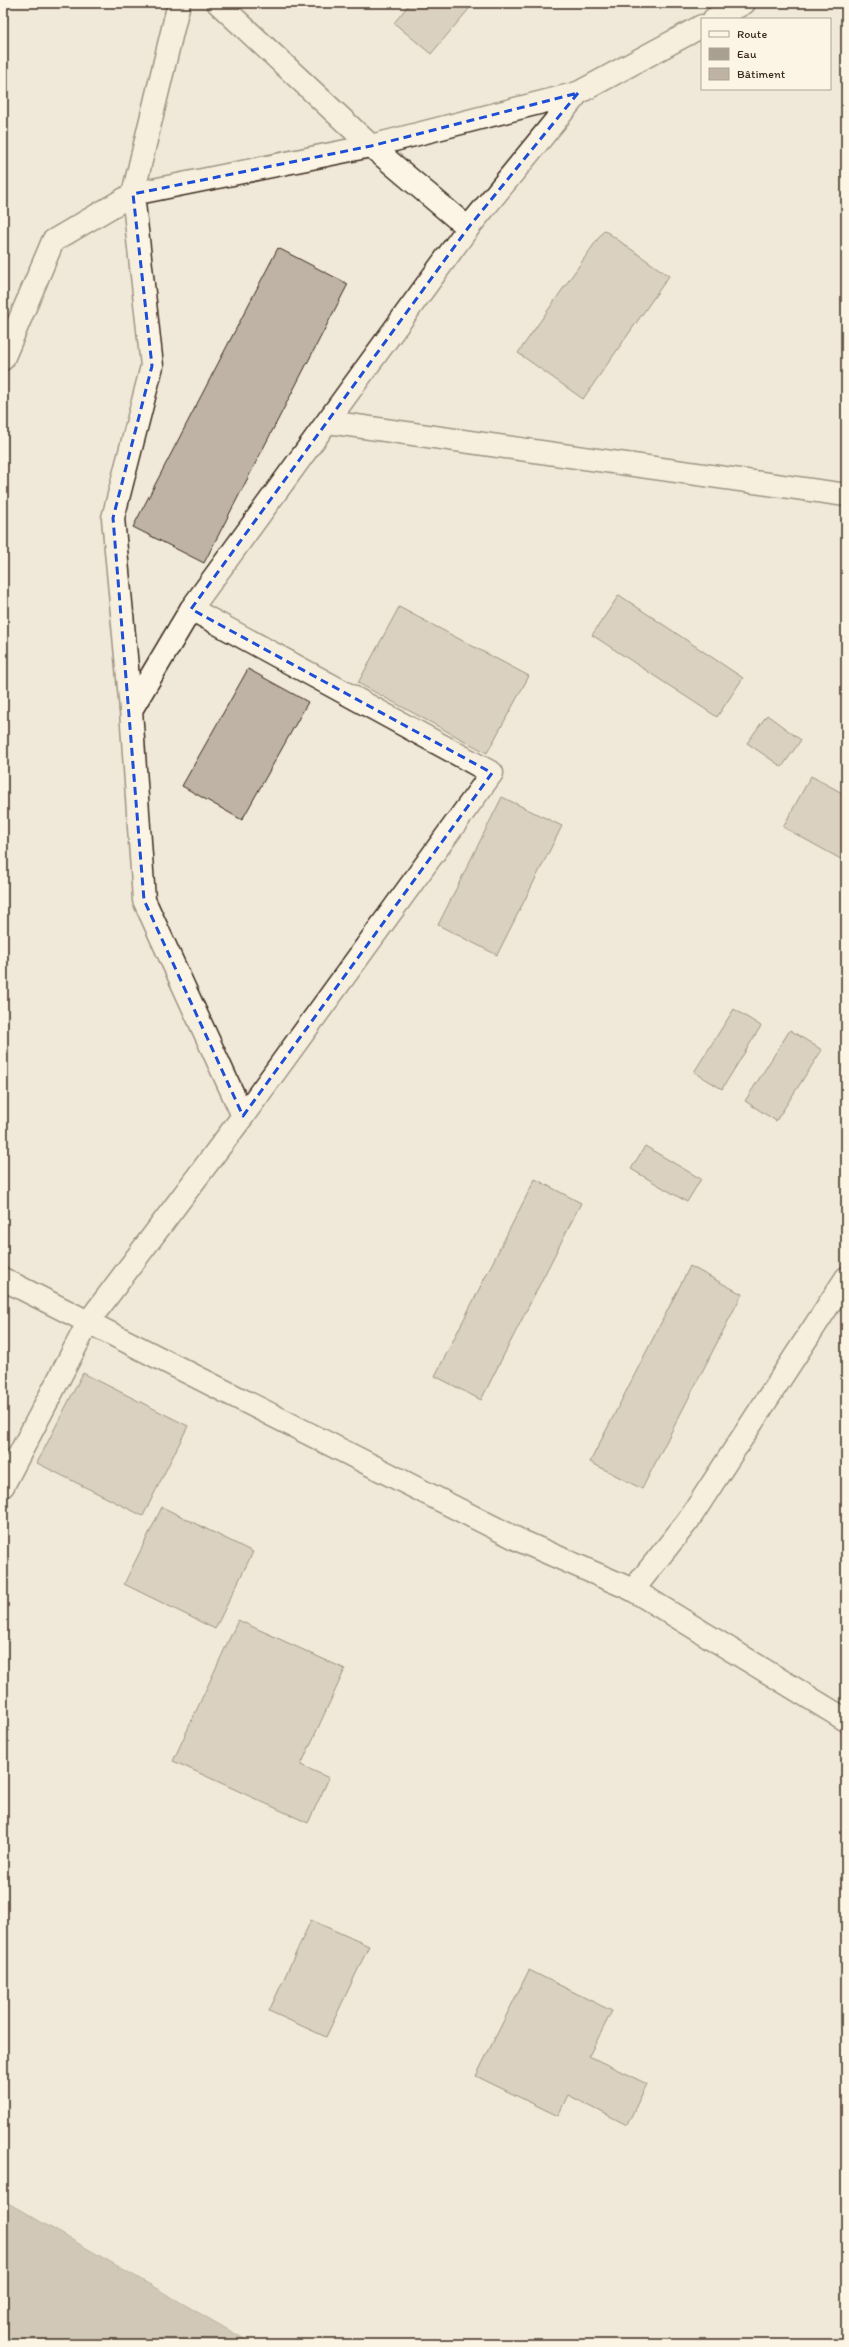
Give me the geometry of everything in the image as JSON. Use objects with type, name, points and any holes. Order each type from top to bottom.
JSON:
[{"type":"street","points":[[179,3],[133,194],[152,366],[113,518],[131,710],[144,900],[242,1116]]},
{"type":"street","points":[[218,3],[371,146],[468,228]]},
{"type":"street","points":[[716,18],[744,3]]},
{"type":"street","points":[[3,359],[53,241],[133,194],[371,146],[578,94],[701,27]]},
{"type":"street","points":[[131,710],[192,609],[468,228],[578,94]]},
{"type":"street","points":[[328,422],[846,495]]},
{"type":"street","points":[[3,1486],[89,1321],[242,1116],[492,773],[192,609]]},
{"type":"street","points":[[633,1590],[688,1521],[846,1278]]},
{"type":"street","points":[[3,1279],[521,1540],[633,1590],[846,1720]]},
{"type":"highlighted area","points":[[578,93],[468,228],[191,609],[492,773],[243,1116],[144,900],[113,518],[152,366],[133,194],[371,146]]},
{"type":"water","points":[[3,2200],[253,2344],[3,2344]]},
{"type":"building","points":[[410,3],[474,3],[431,54],[394,23]]},
{"type":"building","points":[[604,230],[669,276],[583,399],[518,353]]},
{"type":"building","points":[[278,248],[348,284],[204,563],[133,527]]},
{"type":"building","points":[[619,595],[743,678],[717,717],[592,635]]},
{"type":"building","points":[[399,607],[529,676],[487,753],[358,683]]},
{"type":"building","points":[[248,669],[308,702],[242,820],[182,786]]},
{"type":"building","points":[[767,715],[801,740],[782,767],[747,743]]},
{"type":"building","points":[[811,776],[846,795],[846,862],[783,827]]},
{"type":"building","points":[[502,797],[562,826],[497,955],[438,925]]},
{"type":"building","points":[[734,1009],[761,1026],[722,1089],[694,1072]]},
{"type":"building","points":[[790,1030],[822,1050],[776,1121],[745,1101]]},
{"type":"building","points":[[645,1146],[701,1179],[687,1202],[631,1169]]},
{"type":"building","points":[[535,1179],[581,1203],[481,1400],[435,1376]]},
{"type":"building","points":[[690,1266],[742,1294],[642,1489],[590,1462]]},
{"type":"building","points":[[83,1373],[188,1426],[143,1516],[37,1463]]},
{"type":"building","points":[[162,1507],[253,1552],[215,1629],[124,1584]]},
{"type":"building","points":[[238,1620],[345,1669],[301,1765],[329,1778],[308,1823],[173,1761]]},
{"type":"building","points":[[311,1920],[369,1946],[326,2037],[269,2011]]},
{"type":"building","points":[[529,1970],[612,2011],[589,2056],[647,2084],[627,2125],[568,2095],[558,2116],[476,2076]]}]
